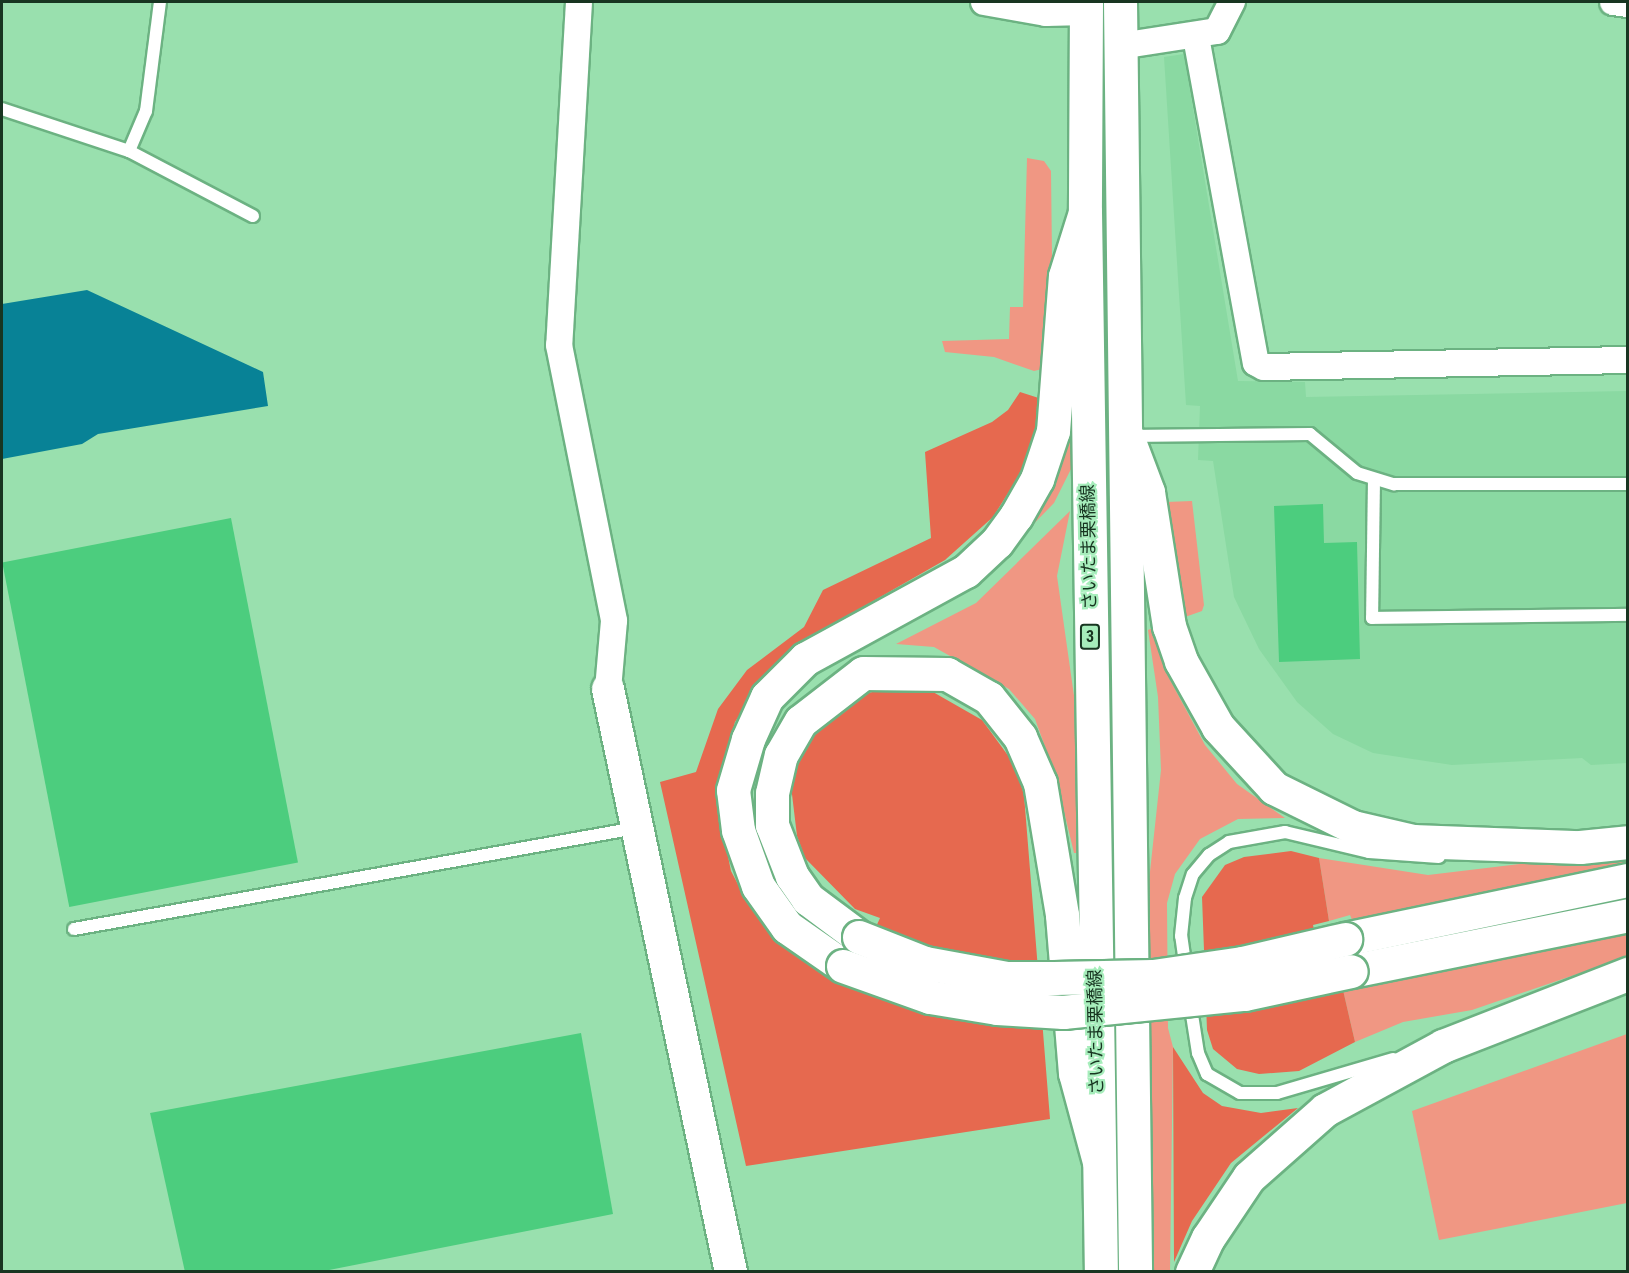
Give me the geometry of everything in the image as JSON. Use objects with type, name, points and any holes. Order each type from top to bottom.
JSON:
[{"type":"main road","name":"さいたま栗橋線","points":[[1120,2],[1127,436],[1135,1272]]},
{"type":"main road","name":"さいたま栗橋線","points":[[1086,7],[1085,212],[1101,1272]]},
{"type":"main road","points":[[1085,212],[1065,276],[1053,431],[1037,479],[1016,516],[997,542],[966,571],[805,659],[767,697],[748,739],[733,790],[738,830],[758,886],[787,927],[843,966],[930,996],[997,1008],[1063,1012],[1232,995],[1628,915]]},
{"type":"main road","points":[[1127,436],[1148,492],[1169,626],[1178,652],[1203,703],[1237,752],[1274,788],[1322,815],[1413,841],[1478,846],[1580,847],[1628,842]]},
{"type":"main road","points":[[1099,1162],[1075,1073],[1062,915],[1040,783],[1020,737],[989,698],[947,674],[863,673],[801,721],[781,755],[772,793],[772,825],[792,876],[808,899],[859,937],[925,963],[1007,978],[1054,978],[1153,976],[1242,963],[1345,939],[1628,880]]},
{"type":"main road","points":[[1192,1272],[1208,1238],[1249,1177],[1285,1140],[1325,1110],[1443,1046],[1628,974]]},
{"type":"street","points":[[579,2],[560,345],[614,621],[608,689],[731,1272]]},
{"type":"street","points":[[984,2],[1046,13],[1086,7]]},
{"type":"street","points":[[1120,46],[1197,37],[1217,31],[1232,2]]},
{"type":"street","points":[[1613,2],[1628,4]]},
{"type":"street","points":[[1197,37],[1256,363],[1264,367],[1628,360]]},
{"type":"lane","points":[[129,151],[146,111],[160,2]]},
{"type":"lane","points":[[2,109],[129,151],[253,216]]},
{"type":"lane","points":[[1127,436],[1310,434],[1357,472],[1394,484],[1628,484]]},
{"type":"lane","points":[[1374,479],[1372,618],[1628,615]]},
{"type":"lane","points":[[74,929],[638,828]]},
{"type":"lane","points":[[1443,1046],[1277,1093],[1240,1093],[1222,1084],[1208,1074],[1198,1053],[1181,936],[1185,898],[1194,874],[1209,855],[1229,842],[1260,834],[1285,832],[1418,858],[1478,846]]},
{"type":"shaded area","points":[[1184,54],[1238,381],[1305,382],[1306,397],[1627,391],[1627,763],[1591,765],[1582,758],[1452,765],[1373,753],[1333,734],[1297,702],[1259,649],[1234,597],[1213,461],[1198,460],[1200,406],[1186,405],[1164,57]]},
{"type":"shaded area","points":[[1027,158],[1044,161],[1051,171],[1053,341],[1050,367],[1034,371],[994,357],[945,352],[942,341],[1009,339],[1010,307],[1023,307]]},
{"type":"shaded area","points":[[1072,383],[1075,461],[1054,503],[1018,540]]},
{"type":"shaded area","points":[[1020,392],[1048,401],[1031,457],[993,517],[945,560],[819,632],[761,681],[735,722],[720,777],[723,832],[731,871],[745,898],[781,937],[863,955],[880,918],[855,909],[805,858],[797,836],[791,786],[798,756],[821,723],[857,696],[880,690],[926,688],[982,720],[1015,765],[1024,795],[1050,1119],[746,1166],[660,782],[696,772],[718,709],[747,670],[804,627],[823,590],[931,538],[925,452],[992,422],[1008,410]]},
{"type":"shaded area","points":[[1192,501],[1204,605],[1202,611],[1185,617],[1178,607],[1166,502]]},
{"type":"shaded area","points":[[1070,511],[1057,576],[1077,717],[1080,853],[1074,853],[1055,774],[1035,719],[1009,689],[934,647],[896,644],[976,603]]},
{"type":"shaded area","points":[[1153,628],[1169,678],[1205,745],[1237,784],[1285,818],[1238,819],[1200,839],[1175,874],[1167,903],[1168,1028],[1173,1047],[1170,1272],[1152,1271],[1151,1254],[1148,890],[1161,770],[1158,697],[1148,630]]},
{"type":"shaded area","points":[[1291,851],[1319,858],[1329,921],[1313,925],[1327,992],[1343,990],[1355,1042],[1299,1071],[1259,1074],[1237,1069],[1213,1049],[1207,1030],[1202,897],[1225,865],[1244,857]]},
{"type":"shaded area","points":[[1627,851],[1628,865],[1353,922],[1350,915],[1329,921],[1319,858],[1428,875]]},
{"type":"shaded area","points":[[1627,928],[1627,957],[1472,1010],[1403,1022],[1355,1042],[1343,990]]},
{"type":"shaded area","points":[[1627,1034],[1627,1203],[1439,1240],[1412,1111]]},
{"type":"shaded area","points":[[1173,1047],[1203,1093],[1222,1106],[1261,1113],[1298,1108],[1231,1163],[1192,1221],[1174,1262]]},
{"type":"water","points":[[87,290],[263,372],[268,406],[98,434],[82,444],[2,459],[2,304]]},
{"type":"building","points":[[1323,504],[1324,543],[1357,542],[1360,659],[1279,662],[1274,506]]},
{"type":"building","points":[[231,518],[298,863],[69,907],[2,562]]},
{"type":"building","points":[[581,1033],[613,1214],[319,1272],[185,1272],[150,1113]]}]
